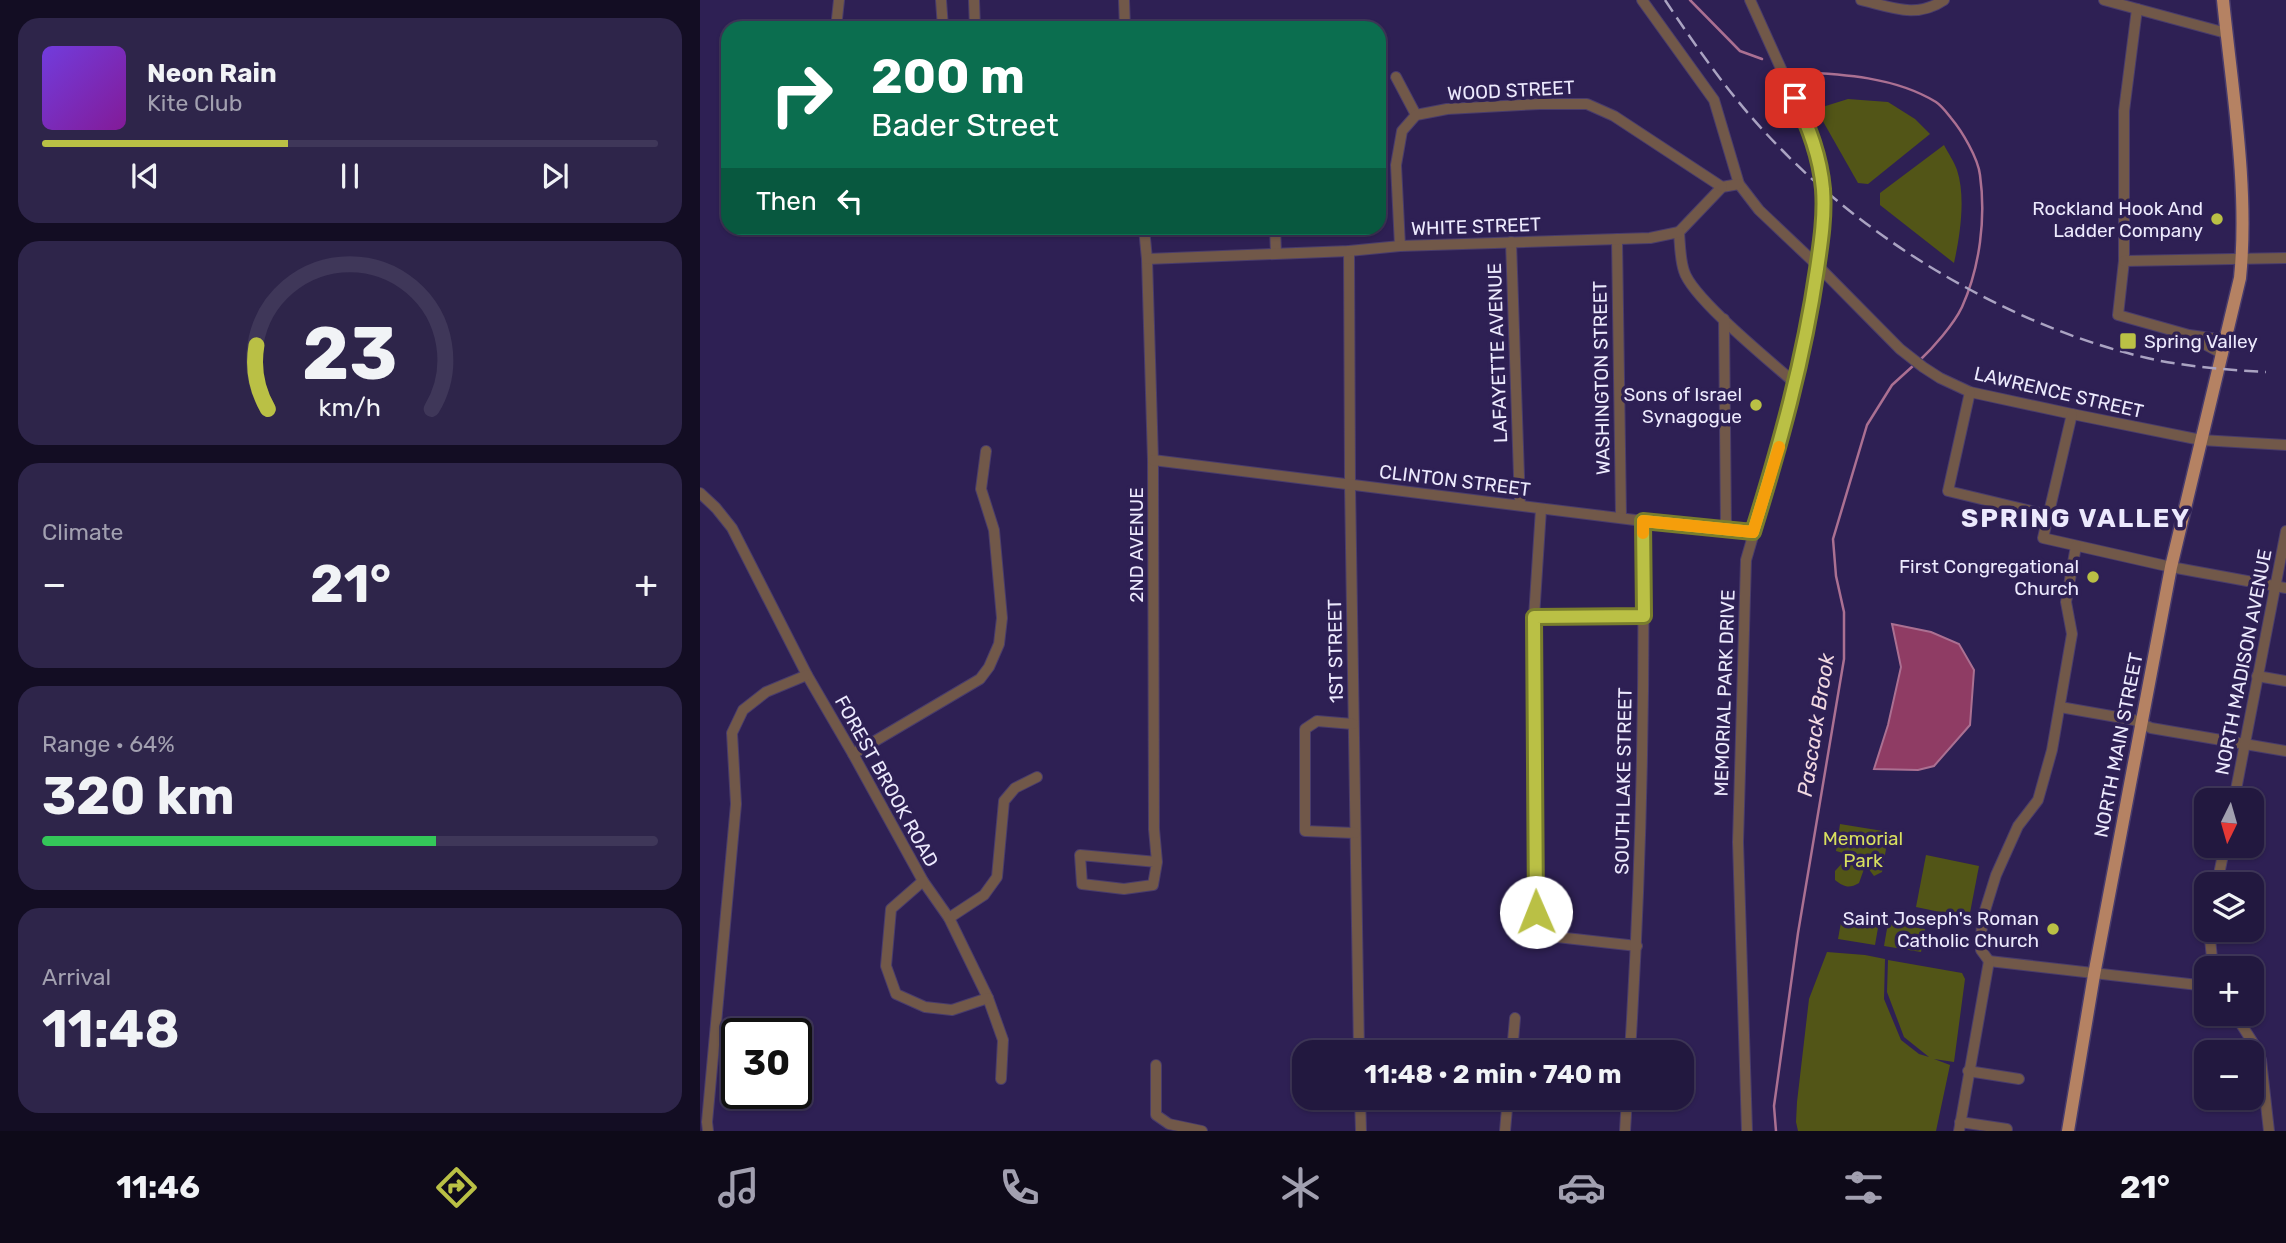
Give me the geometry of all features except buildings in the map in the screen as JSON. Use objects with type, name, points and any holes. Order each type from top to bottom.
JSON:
[{"type":"main road","name":"NORTH MAIN STREET","points":[[2068,1131],[2094,975],[2171,567],[2240,278],[2241,181],[2223,0]]},
{"type":"street","points":[[837,21],[839,0]]},
{"type":"street","points":[[941,0],[942,21]]},
{"type":"street","points":[[974,0],[975,21]]},
{"type":"street","points":[[1124,0],[1125,21]]},
{"type":"street","name":"LAWRENCE STREET","points":[[1642,0],[1714,100],[1740,184],[1759,210],[1900,349],[1923,367],[1970,392],[2072,414],[2201,440],[2286,445]]},
{"type":"street","name":"MEMORIAL PARK DRIVE","points":[[1746,1131],[1738,842],[1746,560],[1796,384],[1812,305],[1822,235],[1823,203],[1817,154],[1808,126],[1750,0]]},
{"type":"street","points":[[1861,0],[1913,12],[1928,10],[1944,0]]},
{"type":"street","points":[[2104,0],[2226,33]]},
{"type":"street","points":[[2137,9],[2124,111],[2124,261],[2118,315],[2189,335],[2226,340]]},
{"type":"street","points":[[1396,78],[1416,115],[1402,131],[1396,165],[1399,246]]},
{"type":"street","name":"WOOD STREET","points":[[1416,115],[1447,109],[1587,104],[1614,116],[1721,187]]},
{"type":"street","points":[[1740,184],[1721,187],[1679,232],[1684,273],[1724,319],[1796,384]]},
{"type":"street","name":"WHITE STREET","points":[[1147,259],[1349,251],[1399,246],[1617,239],[1679,232]]},
{"type":"street","name":"2ND AVENUE","points":[[1145,235],[1153,460],[1153,750],[1157,862]]},
{"type":"street","points":[[1275,235],[1276,253]]},
{"type":"street","name":"WASHINGTON STREET","points":[[1617,239],[1621,517]]},
{"type":"street","name":"LAFAYETTE AVENUE","points":[[1511,242],[1520,505]]},
{"type":"street","name":"1ST STREET","points":[[1349,251],[1359,1040]]},
{"type":"street","points":[[2124,261],[2286,258]]},
{"type":"street","points":[[1724,319],[1726,530]]},
{"type":"street","points":[[2189,335],[2223,354]]},
{"type":"street","points":[[1970,392],[1948,491],[2048,515]]},
{"type":"street","points":[[2072,414],[2043,538],[2171,567],[2281,587]]},
{"type":"street","points":[[853,754],[981,679],[989,667],[999,644],[1002,618],[994,530],[981,489],[986,451]]},
{"type":"street","name":"CLINTON STREET","points":[[1153,460],[1541,509],[1753,532]]},
{"type":"street","name":"FOREST BROOK ROAD","points":[[700,493],[732,528],[807,675],[923,881],[949,918],[988,998],[1003,1040],[1001,1079]]},
{"type":"street","name":"FOREST BROOK ROAD","points":[[700,500],[716,508]]},
{"type":"street","points":[[1541,509],[1534,617],[1536,912],[1539,935],[1637,946]]},
{"type":"street","name":"SOUTH LAKE STREET","points":[[1631,1040],[1637,946],[1644,616],[1643,521]]},
{"type":"street","name":"NORTH MADISON AVENUE","points":[[2236,788],[2257,676],[2281,587],[2286,531]]},
{"type":"street","points":[[2076,546],[2066,602],[2072,634],[2052,750],[2038,800],[2018,825],[1997,875],[1982,920],[1981,950],[1989,961],[2194,985]]},
{"type":"street","points":[[1534,617],[1644,616]]},
{"type":"street","points":[[708,1131],[736,804],[732,733],[743,710],[766,692],[807,675]]},
{"type":"street","points":[[2257,676],[2286,681]]},
{"type":"street","points":[[2060,707],[2134,720],[2151,728],[2286,751]]},
{"type":"street","points":[[1353,724],[1317,721],[1305,729],[1305,831],[1355,833]]},
{"type":"street","points":[[949,918],[984,895],[997,877],[1004,800],[1016,788],[1037,777]]},
{"type":"street","points":[[1080,855],[1157,862],[1153,885],[1124,889],[1082,884],[1080,855]]},
{"type":"street","points":[[923,881],[891,909],[886,966],[896,995],[925,1007],[952,1010],[988,998]]},
{"type":"street","points":[[1989,961],[1959,1127],[2007,1129]]},
{"type":"street","points":[[1513,1040],[1515,1018]]},
{"type":"street","points":[[2242,1026],[2261,1060],[2269,1131]]},
{"type":"street","points":[[1156,1065],[1156,1115],[1169,1124],[1201,1131]]},
{"type":"street","points":[[1968,1071],[2019,1079]]},
{"type":"street","points":[[1360,1110],[1361,1131]]},
{"type":"street","points":[[1505,1131],[1507,1110]]},
{"type":"street","points":[[1625,1131],[1627,1110]]},
{"type":"green space","points":[[1848,99],[1888,102],[1915,119],[1930,134],[1868,184],[1858,183],[1816,109]]},
{"type":"green space","points":[[1944,145],[1957,170],[1961,192],[1960,229],[1954,263],[1880,205],[1880,193]]},
{"type":"green space","name":"Memorial Park","points":[[1840,824],[1889,832],[1882,872],[1874,876],[1868,868],[1864,869],[1859,883],[1849,887],[1835,880],[1835,871],[1845,860],[1843,853],[1836,851]]},
{"type":"green space","points":[[1926,855],[1979,866],[1969,918],[1916,907]]},
{"type":"green space","points":[[1842,917],[1879,922],[1875,945],[1838,939]]},
{"type":"green space","points":[[1888,923],[1925,929],[1921,952],[1884,946]]},
{"type":"green space","points":[[1827,952],[1885,959],[1884,999],[1901,1040],[1919,1054],[1929,1057],[1904,1037],[1887,992],[1888,960],[1962,973],[1965,979],[1954,1062],[1934,1059],[1950,1065],[1936,1131],[1798,1131],[1797,1102],[1809,999]]},
{"type":"shaded area","points":[[1892,624],[1931,632],[1959,644],[1974,670],[1970,725],[1934,766],[1918,770],[1874,769],[1888,725],[1901,667]]},
{"type":"waterway","name":"Pascack Brook","points":[[1690,0],[1740,51],[1762,59]]},
{"type":"waterway","name":"Pascack Brook","points":[[1796,72],[1868,78],[1920,94],[1936,102],[1944,110],[1973,153],[1979,168],[1982,191],[1982,225],[1973,276],[1958,314],[1943,336],[1919,361]]},
{"type":"waterway","name":"Pascack Brook","points":[[1776,1131],[1774,1106],[1798,933],[1844,659],[1844,612],[1836,576],[1833,539],[1867,425],[1892,385],[1914,365]]},
{"type":"railway","points":[[1665,0],[1720,78],[1765,133],[1820,186],[1906,252],[2003,307],[2105,347],[2156,360],[2266,372]]},
{"type":"slow traffic","points":[[1643,533],[1643,521],[1753,532],[1779,447]]},
{"type":"place","name":"Rockland Hook And Ladder Company","points":[[2217,219]]},
{"type":"place","name":"Spring Valley","points":[[2128,341]]},
{"type":"place","name":"Sons of Israel Synagogue","points":[[1756,405]]},
{"type":"place","name":"First Congregational Church","points":[[2093,577]]},
{"type":"place","name":"Saint Joseph's Roman Catholic Church","points":[[2053,929]]},
{"type":"district","name":"SPRING VALLEY","points":[[2076,518]]},
{"type":"route","points":[[1536,912],[1534,617],[1644,616],[1643,521],[1753,532],[1796,384],[1812,305],[1822,235],[1823,189],[1819,164],[1808,126],[1795,98]]}]
